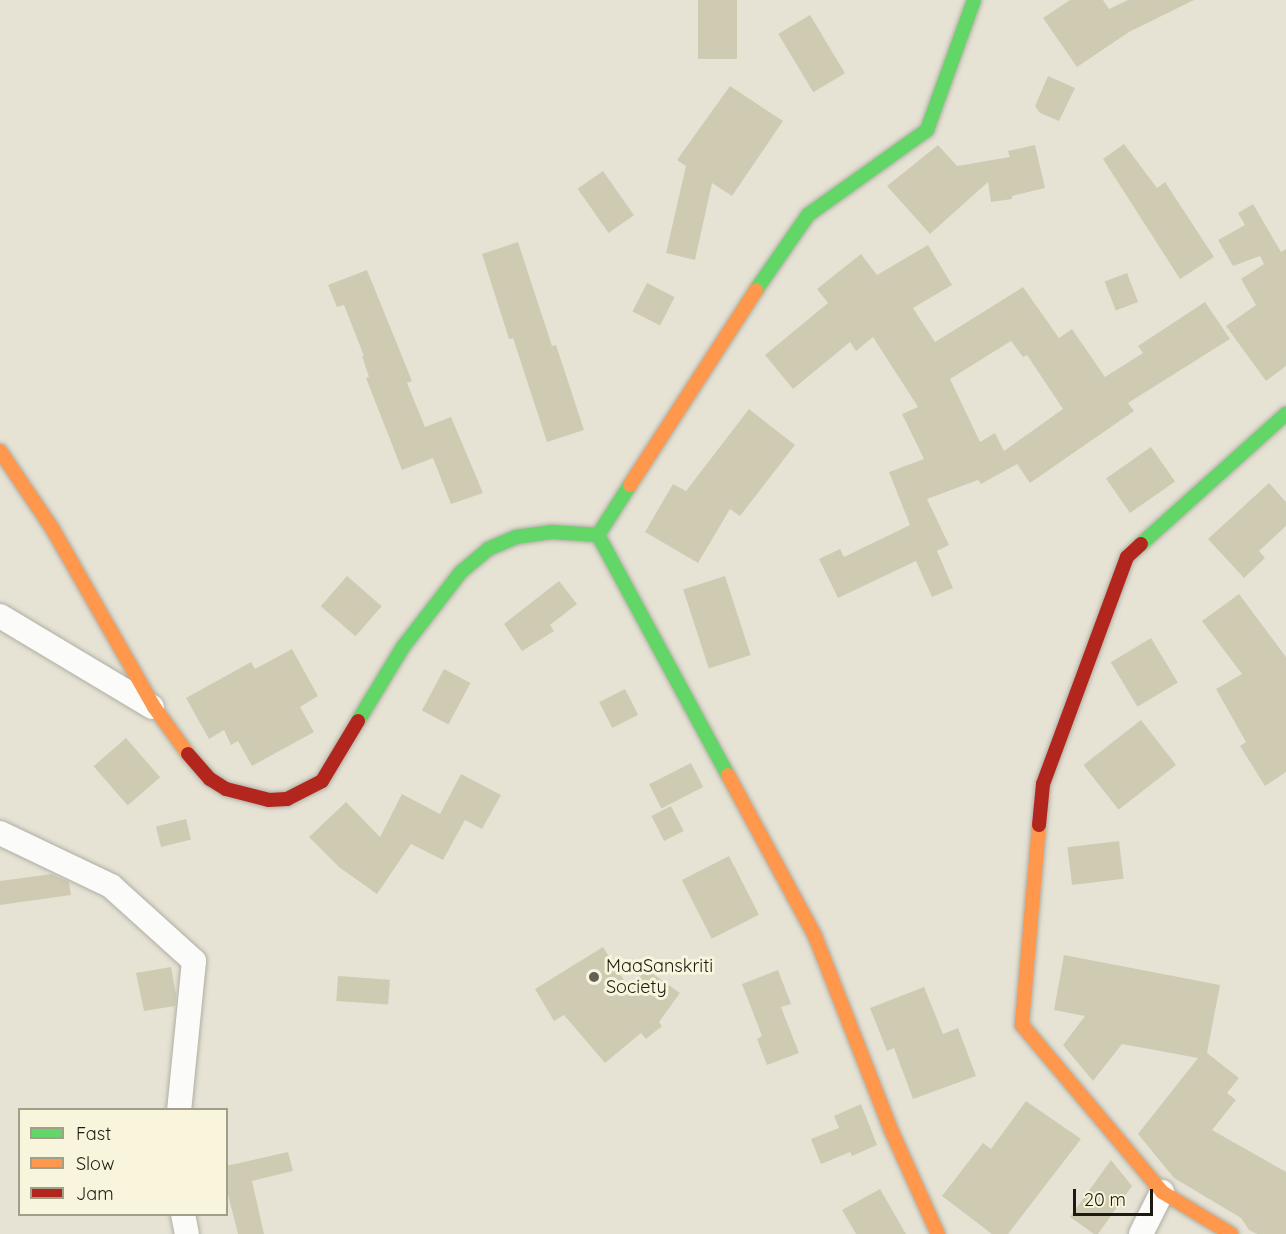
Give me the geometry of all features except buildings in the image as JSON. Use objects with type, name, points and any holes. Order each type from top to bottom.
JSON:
[{"type":"main road","points":[[598,535],[713,354],[808,215],[927,130],[975,0]]},
{"type":"main road","points":[[1231,1234],[1162,1192],[1022,1025],[1043,784],[1127,557],[1286,414]]},
{"type":"main road","points":[[0,451],[52,528],[154,707],[182,747],[210,779],[226,789],[248,797],[287,799],[322,781],[403,647],[461,572],[488,549],[516,537],[551,532],[598,535]]},
{"type":"main road","points":[[598,535],[815,936],[891,1130],[938,1234]]},
{"type":"street","points":[[0,616],[154,707]]},
{"type":"street","points":[[0,832],[111,886],[194,961],[179,1108]]},
{"type":"street","points":[[1141,1234],[1162,1192]]},
{"type":"street","points":[[183,1216],[187,1234]]},
{"type":"traffic: fast","points":[[756,290],[808,215],[927,130],[974,0]]},
{"type":"traffic: fast","points":[[1141,544],[1286,414]]},
{"type":"traffic: fast","points":[[630,485],[598,535],[728,775]]},
{"type":"traffic: fast","points":[[358,721],[403,647],[461,572],[488,549],[516,537],[551,532],[598,535]]},
{"type":"traffic: slow","points":[[630,485],[756,290]]},
{"type":"traffic: slow","points":[[0,451],[52,528],[154,707],[188,754]]},
{"type":"traffic: slow","points":[[728,775],[815,936],[891,1130],[938,1234]]},
{"type":"traffic: slow","points":[[1039,825],[1022,1025],[1162,1192],[1231,1234]]},
{"type":"traffic: jam","points":[[1039,825],[1043,784],[1127,557],[1141,544]]},
{"type":"traffic: jam","points":[[188,754],[210,779],[226,789],[269,800],[287,799],[322,781],[358,721]]},
{"type":"place","name":"MaaSanskriti Society","points":[[594,977]]}]
